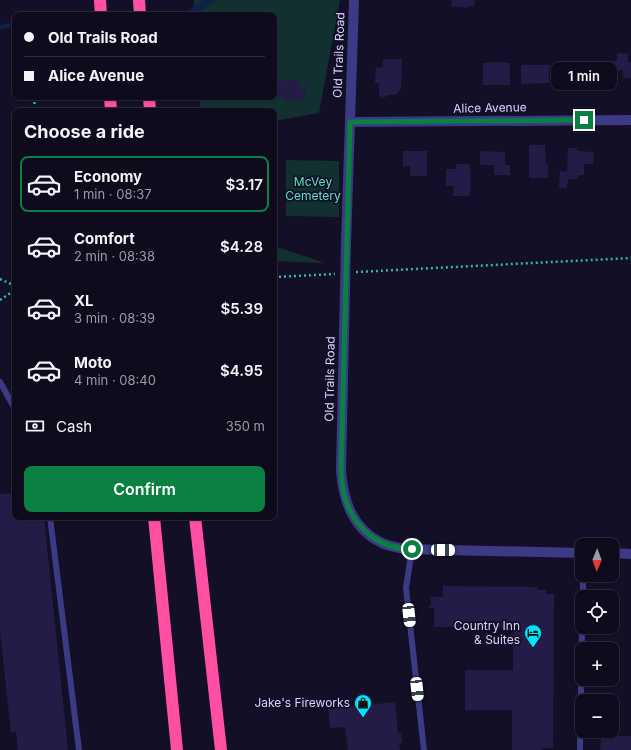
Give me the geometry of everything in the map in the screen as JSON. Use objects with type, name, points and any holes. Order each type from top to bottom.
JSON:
[{"type":"highway","points":[[100,0],[101,12]]},
{"type":"highway","points":[[138,0],[140,12]]},
{"type":"highway","points":[[154,520],[177,750]]},
{"type":"highway","points":[[195,520],[221,750]]},
{"type":"street","name":"Old Trails Road","points":[[354,0],[341,470],[342,486],[350,511],[365,532],[373,538],[383,543],[403,549],[575,553]]},
{"type":"street","name":"Alice Avenue","points":[[350,122],[631,120]]},
{"type":"street","points":[[619,553],[631,554]]},
{"type":"lane","points":[[0,382],[12,404]]},
{"type":"lane","points":[[50,520],[79,750]]},
{"type":"lane","points":[[412,549],[406,588],[424,750]]},
{"type":"lane","points":[[580,750],[582,634]]},
{"type":"path","points":[[277,277],[631,258]]},
{"type":"path","points":[[0,279],[12,285]]},
{"type":"path","points":[[0,300],[12,292]]},
{"type":"green space","points":[[194,0],[340,0],[319,113],[277,120],[277,108],[200,108],[199,100],[277,100],[277,12],[195,12]]},
{"type":"green space","name":"McVey Cemetery","points":[[286,160],[339,161],[339,217],[286,216]]},
{"type":"green space","points":[[277,247],[325,263],[277,261]]},
{"type":"water","points":[[203,0],[216,0],[198,12],[186,12]]},
{"type":"building","points":[[452,0],[475,0],[474,6],[468,6],[468,8],[451,6]]},
{"type":"building","points":[[617,53],[628,54],[628,62],[631,62],[631,78],[623,78],[623,70],[618,70],[618,85],[601,85],[601,61],[617,61]]},
{"type":"building","points":[[383,59],[402,59],[401,88],[398,93],[394,95],[387,95],[384,98],[381,98],[379,94],[379,83],[375,83],[376,68],[383,67]]},
{"type":"building","points":[[483,63],[510,63],[510,85],[483,85]]},
{"type":"building","points":[[521,65],[549,65],[549,83],[521,84]]},
{"type":"building","points":[[300,80],[299,89],[306,89],[306,100],[284,100],[284,97],[277,97],[277,81]]},
{"type":"building","points":[[529,145],[545,145],[546,164],[548,164],[548,178],[529,178]]},
{"type":"building","points":[[568,148],[577,148],[577,151],[594,152],[593,164],[584,164],[584,175],[578,175],[578,179],[568,179],[567,188],[559,188],[560,171],[567,172]]},
{"type":"building","points":[[403,151],[427,151],[427,176],[410,176],[410,166],[403,166]]},
{"type":"building","points":[[480,151],[505,152],[505,164],[510,165],[510,175],[494,175],[494,165],[480,165]]},
{"type":"building","points":[[456,164],[470,164],[470,196],[453,196],[454,186],[446,186],[446,169],[456,169]]},
{"type":"building","points":[[12,493],[12,520],[44,520],[68,750],[18,750],[16,732],[11,733],[0,631],[0,494]]},
{"type":"building","name":"Country Inn & Suites","points":[[443,586],[537,587],[537,590],[546,590],[546,594],[554,594],[553,748],[542,748],[541,750],[512,750],[512,710],[465,710],[465,670],[513,670],[513,627],[434,627],[434,608],[427,608],[431,604],[431,597],[443,597]]},
{"type":"building","name":"Jake's Fireworks","points":[[395,702],[398,733],[401,733],[402,743],[399,743],[400,750],[348,750],[345,727],[330,728],[328,709]]},
{"type":"building","points":[[631,736],[631,750],[600,750],[601,738]]},
{"type":"waterway","points":[[0,27],[12,25]]},
{"type":"place","name":"Country Inn & Suites","points":[[533,648]]},
{"type":"place","name":"Jake's Fireworks","points":[[363,718]]},
{"type":"route","points":[[412,549],[403,549],[383,543],[365,532],[350,511],[342,486],[341,470],[350,122],[584,120]]}]
